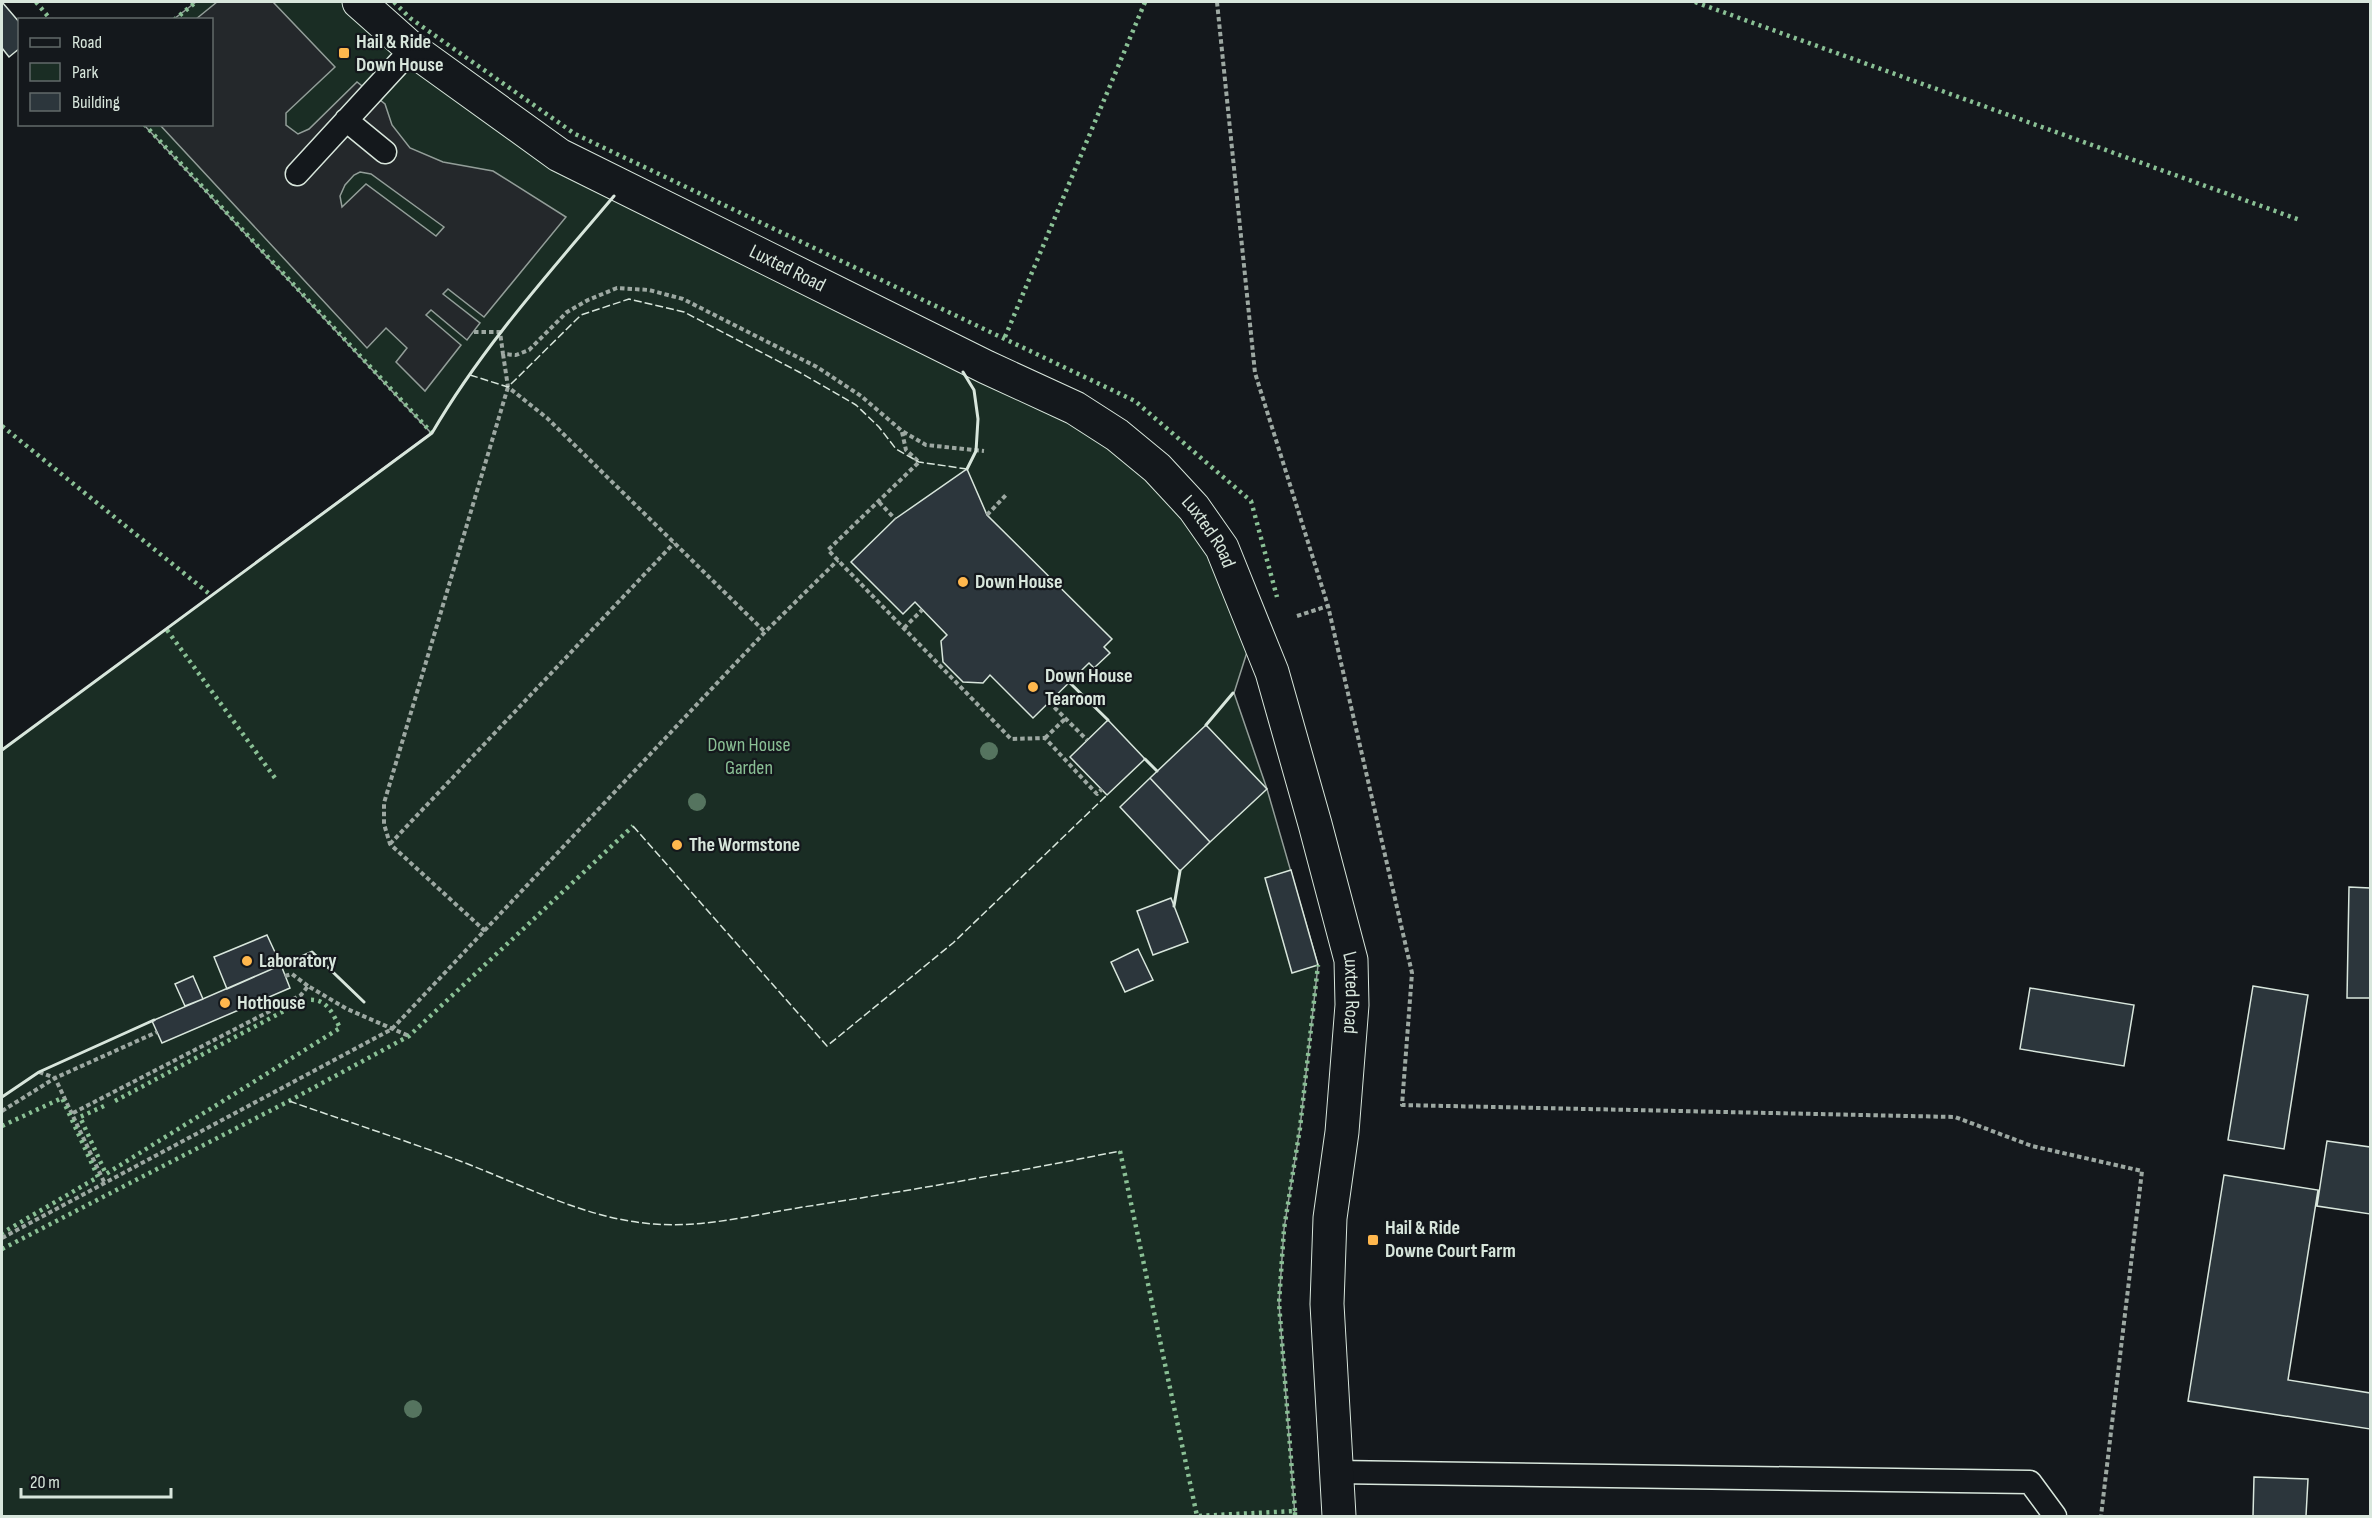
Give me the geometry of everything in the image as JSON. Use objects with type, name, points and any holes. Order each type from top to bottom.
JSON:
[{"type":"street","name":"Luxted Road","points":[[359,2],[412,49],[559,155],[986,367],[1075,408],[1118,435],[1157,468],[1194,508],[1222,548],[1272,672],[1351,960],[1352,1005],[1342,1132],[1330,1218],[1326,1304],[1339,1516]]},
{"type":"lane","points":[[297,174],[412,49]]},
{"type":"lane","points":[[346,120],[385,152]]},
{"type":"lane","points":[[1335,1472],[2030,1482],[2055,1516]]},
{"type":"path","points":[[1217,2],[1256,373],[1328,606],[1412,973],[1402,1105],[1955,1117],[2032,1146],[2142,1171],[2101,1516]]},
{"type":"path","points":[[503,354],[516,356],[529,351],[567,312],[588,300],[617,288],[649,290],[683,299],[817,367],[861,396],[902,431],[926,445],[984,451]]},
{"type":"path","points":[[474,332],[500,332],[508,387],[384,803],[384,824],[390,844],[485,931]]},
{"type":"path","points":[[508,387],[547,418],[765,632]]},
{"type":"path","points":[[902,431],[906,450],[919,462],[828,550],[1011,739],[1045,738],[1066,718]]},
{"type":"path","points":[[987,515],[1006,495]]},
{"type":"path","points":[[879,501],[895,519]]},
{"type":"path","points":[[390,844],[674,543]]},
{"type":"path","points":[[2,1238],[392,1029],[765,632],[838,560]]},
{"type":"path","points":[[904,628],[922,610]]},
{"type":"path","points":[[1050,702],[1087,740]]},
{"type":"path","points":[[1045,738],[1097,794],[1102,789]]},
{"type":"path","points":[[285,976],[291,974],[347,1009],[409,1036]]},
{"type":"path","points":[[72,1113],[301,996],[308,986]]},
{"type":"path","points":[[2,1112],[55,1078],[157,1032]]},
{"type":"path","points":[[39,1072],[55,1078],[105,1184]]},
{"type":"green space","name":"Down House Garden","points":[[196,2],[359,2],[559,155],[1157,468],[1254,630],[1234,693],[1267,789],[1318,965],[1300,1128],[1284,1229],[1279,1303],[1295,1516],[2,1516],[2,750],[431,433],[145,126],[213,126],[213,18],[175,18]]},
{"type":"shaded area","points":[[217,2],[273,2],[335,67],[286,113],[286,125],[298,134],[309,129],[357,82],[385,104],[392,125],[410,148],[443,162],[493,171],[566,217],[484,317],[448,289],[443,294],[480,323],[467,340],[431,310],[426,315],[461,345],[425,391],[396,362],[407,348],[386,328],[367,348],[161,126],[213,126],[213,18],[197,18]],"holes":[[[360,172],[371,174],[444,227],[436,236],[366,184],[342,207],[340,196],[345,185],[354,175]]]},
{"type":"building","points":[[2,2],[18,21],[18,50],[9,57],[2,48]]},
{"type":"building","name":"Down House","points":[[967,469],[987,515],[1112,639],[1104,647],[1110,653],[1094,668],[1089,663],[1033,718],[990,675],[983,683],[963,682],[943,662],[941,641],[947,635],[915,602],[903,614],[851,562],[895,519]]},
{"type":"building","points":[[1108,720],[1145,759],[1107,795],[1070,757]]},
{"type":"building","points":[[1206,725],[1267,789],[1210,842],[1150,778]]},
{"type":"building","points":[[1150,778],[1210,842],[1180,871],[1120,807]]},
{"type":"building","points":[[1291,870],[1318,965],[1292,973],[1265,878]]},
{"type":"building","points":[[2349,887],[2370,888],[2370,998],[2347,998]]},
{"type":"building","points":[[1171,898],[1188,942],[1153,955],[1137,911]]},
{"type":"building","name":"Laboratory","points":[[267,935],[281,965],[227,989],[214,957]]},
{"type":"building","points":[[1138,949],[1153,980],[1125,992],[1111,962]]},
{"type":"building","name":"Hothouse","points":[[281,965],[290,988],[162,1043],[152,1021]]},
{"type":"building","points":[[193,976],[203,999],[185,1006],[175,984]]},
{"type":"building","points":[[2253,986],[2308,995],[2284,1149],[2228,1140]]},
{"type":"building","points":[[2030,988],[2134,1005],[2124,1066],[2020,1049]]},
{"type":"building","points":[[2327,1141],[2370,1147],[2370,1214],[2317,1206]]},
{"type":"building","points":[[2224,1175],[2318,1190],[2288,1380],[2370,1393],[2370,1429],[2188,1401]]},
{"type":"building","points":[[2254,1477],[2308,1479],[2306,1516],[2253,1516]]},
{"type":"hedge","points":[[36,2],[49,18]]},
{"type":"hedge","points":[[176,18],[196,2]]},
{"type":"hedge","points":[[394,2],[410,18],[575,134],[1135,401],[1251,501],[1277,597]]},
{"type":"hedge","points":[[1005,337],[1145,2]]},
{"type":"hedge","points":[[1695,2],[2300,220]]},
{"type":"hedge","points":[[146,126],[432,433]]},
{"type":"hedge","points":[[2,426],[212,596]]},
{"type":"hedge","points":[[167,630],[275,778]]},
{"type":"hedge","points":[[2,1249],[289,1101],[409,1036],[633,826]]},
{"type":"hedge","points":[[1295,1511],[1279,1303],[1284,1229],[1300,1128],[1318,965]]},
{"type":"hedge","points":[[104,1106],[80,1117],[106,1174],[340,1028],[325,1004],[308,1000]]},
{"type":"hedge","points":[[115,1101],[297,1004]]},
{"type":"hedge","points":[[2,1126],[62,1098],[98,1177],[2,1233]]},
{"type":"hedge","points":[[1120,1151],[1197,1516],[1295,1511],[1295,1516]]},
{"type":"fence","points":[[470,375],[508,387],[581,315],[629,299],[684,312],[799,372],[856,405],[879,427],[896,449],[919,462],[967,469]]},
{"type":"fence","points":[[633,826],[827,1046],[953,943],[1107,795]]},
{"type":"fence","points":[[289,1101],[452,1158],[576,1207],[628,1221],[654,1224],[691,1224],[728,1220],[962,1181],[1120,1151]]},
{"type":"wall","points":[[2,750],[432,433],[495,340],[614,196]]},
{"type":"wall","points":[[963,372],[974,390],[978,419],[976,451],[967,469]]},
{"type":"wall","points":[[1069,682],[1108,720]]},
{"type":"wall","points":[[1206,725],[1233,693]]},
{"type":"wall","points":[[1145,759],[1157,771]]},
{"type":"wall","points":[[1174,906],[1180,871]]},
{"type":"wall","points":[[278,967],[312,952],[364,1002]]},
{"type":"wall","points":[[2,1097],[39,1072],[154,1020]]},
{"type":"place","name":"Hail & Ride Down House","points":[[344,53]]},
{"type":"place","name":"Down House","points":[[963,582]]},
{"type":"place","name":"Down House Tearoom","points":[[1033,687]]},
{"type":"place","name":"The Wormstone","points":[[677,845]]},
{"type":"place","name":"Laboratory","points":[[247,961]]},
{"type":"place","name":"Hothouse","points":[[225,1003]]},
{"type":"place","name":"Hail & Ride Downe Court Farm","points":[[1373,1240]]}]
